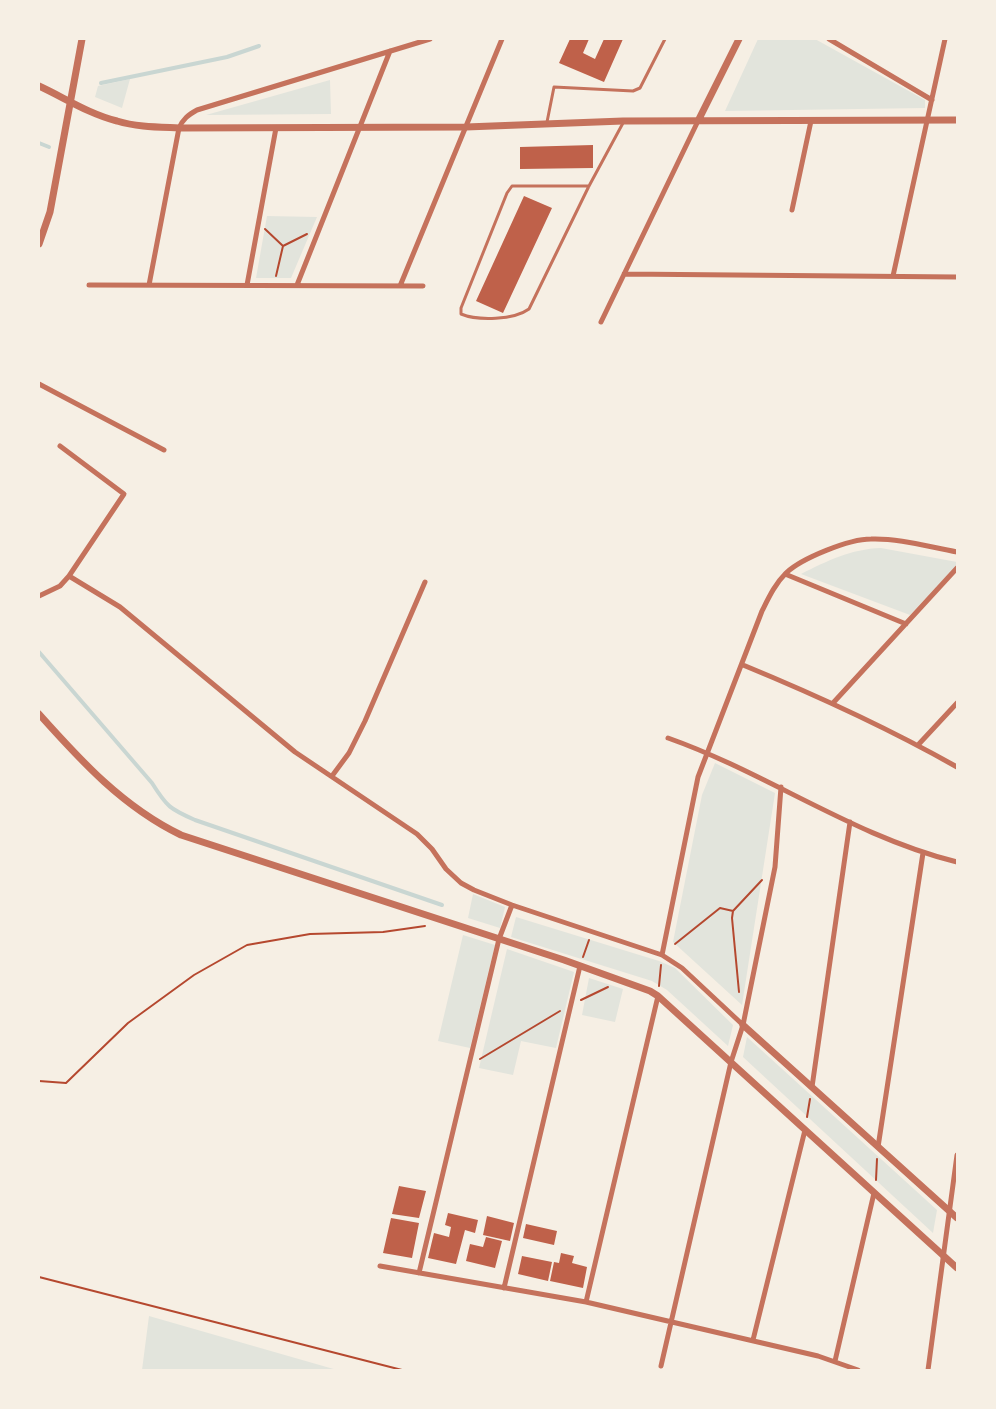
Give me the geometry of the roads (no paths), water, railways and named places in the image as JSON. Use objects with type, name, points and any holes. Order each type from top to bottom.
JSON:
[{"type":"street","points":[[39,244],[71,102],[82,39]]},
{"type":"street","points":[[149,285],[178,128],[183,120],[197,110],[430,39]]},
{"type":"street","points":[[400,286],[502,39]]},
{"type":"street","points":[[601,321],[739,39]]},
{"type":"street","points":[[829,39],[932,99]]},
{"type":"street","points":[[893,276],[945,39]]},
{"type":"street","points":[[297,285],[390,51]]},
{"type":"street","points":[[39,86],[117,121],[136,125],[178,128],[466,127],[623,121],[957,120]]},
{"type":"street","points":[[792,210],[811,121]]},
{"type":"street","points":[[247,285],[276,128]]},
{"type":"street","points":[[624,274],[957,277]]},
{"type":"street","points":[[89,285],[423,285]]},
{"type":"street","points":[[39,384],[164,450]]},
{"type":"street","points":[[39,596],[60,586],[69,576],[124,494],[60,446]]},
{"type":"street","points":[[662,955],[691,804],[707,752],[762,611],[774,588],[792,568],[821,553],[868,538],[957,552]]},
{"type":"street","points":[[833,703],[957,568]]},
{"type":"street","points":[[785,574],[906,624]]},
{"type":"street","points":[[69,576],[120,607],[295,752],[417,834],[432,849],[446,869],[461,883],[512,904],[662,955],[682,968],[957,1218]]},
{"type":"street","points":[[332,776],[349,753],[365,721],[425,582]]},
{"type":"street","points":[[742,665],[833,703],[957,767]]},
{"type":"street","points":[[918,745],[957,703]]},
{"type":"street","points":[[39,714],[99,778],[158,823],[181,835],[444,920],[650,991],[957,1268]]},
{"type":"street","points":[[668,738],[707,752],[850,822],[923,853],[957,862]]},
{"type":"street","points":[[661,1366],[731,1062],[743,1025],[775,867],[781,787]]},
{"type":"street","points":[[812,1087],[850,822]]},
{"type":"street","points":[[878,1147],[923,853]]},
{"type":"street","points":[[419,1273],[499,939],[512,904]]},
{"type":"street","points":[[504,1287],[580,966]]},
{"type":"street","points":[[586,1302],[658,996]]},
{"type":"street","points":[[753,1341],[806,1130]]},
{"type":"street","points":[[928,1370],[957,1155]]},
{"type":"street","points":[[835,1361],[874,1193]]},
{"type":"street","points":[[380,1266],[586,1302],[835,1361],[858,1370]]},
{"type":"lane","points":[[547,124],[554,87],[633,91],[640,88],[666,39]]},
{"type":"lane","points":[[589,186],[512,186],[507,193],[461,308],[461,314],[470,318],[510,317],[523,314],[529,309],[623,121]]},
{"type":"waterway","points":[[101,83],[227,57],[259,46]]},
{"type":"waterway","points":[[39,143],[49,147]]},
{"type":"waterway","points":[[39,652],[174,810],[195,820],[442,905]]}]
